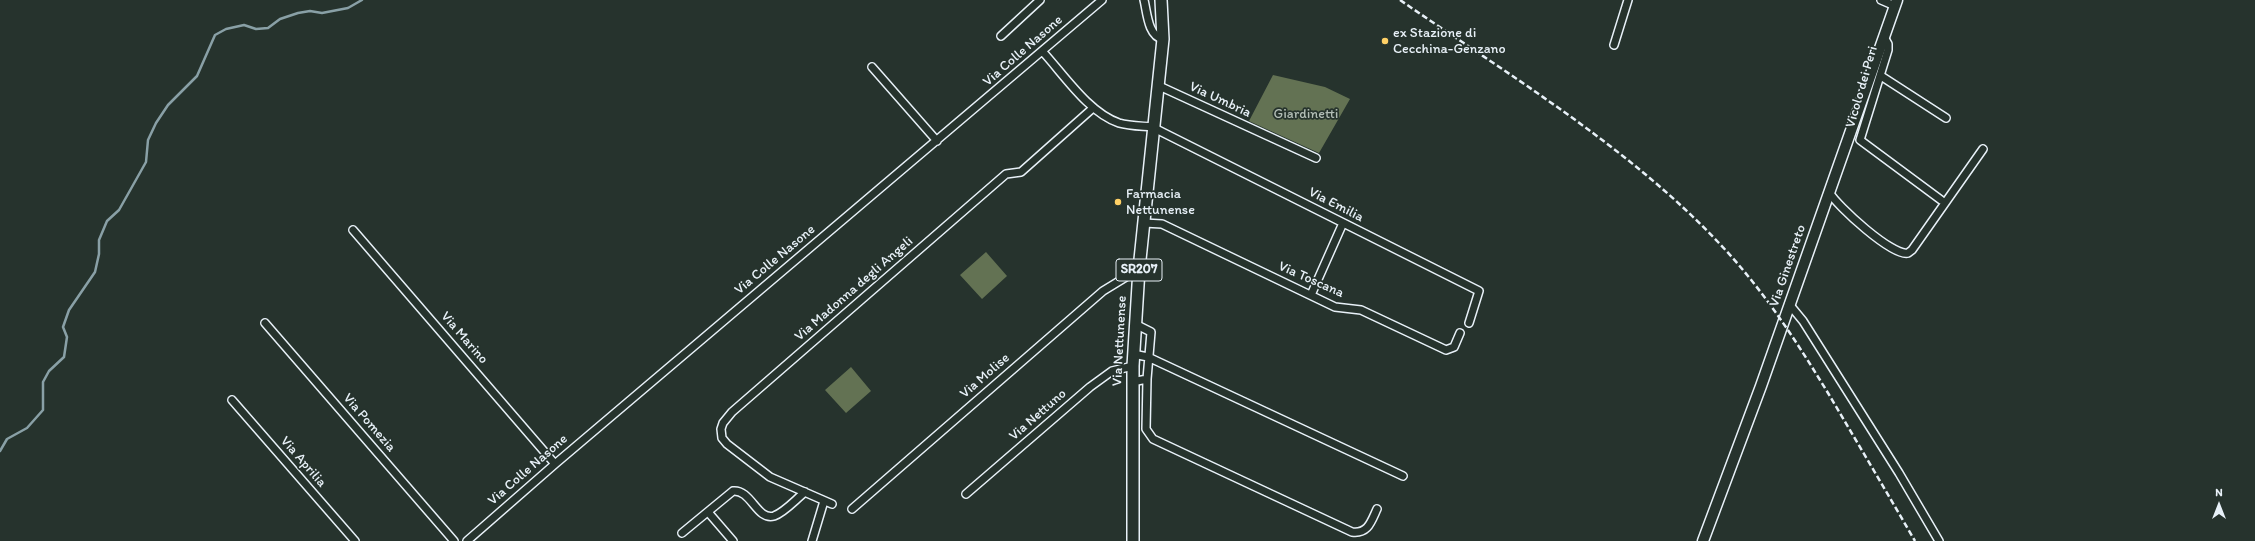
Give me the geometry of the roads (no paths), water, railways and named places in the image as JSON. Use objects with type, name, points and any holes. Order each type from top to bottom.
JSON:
[{"type":"main road","name":"Via Nettunense","points":[[1133,541],[1133,354],[1152,127],[1163,39],[1160,0]]},
{"type":"street","points":[[1001,36],[1040,0]]},
{"type":"street","name":"Via Colle Nasone","points":[[467,541],[555,464],[1043,52],[1102,0]]},
{"type":"street","points":[[1144,0],[1153,32],[1157,37],[1163,39]]},
{"type":"street","points":[[1614,45],[1628,0]]},
{"type":"street","points":[[1881,0],[1896,3]]},
{"type":"street","name":"Via Ginestreto","points":[[1703,541],[1761,386],[1896,3]]},
{"type":"street","name":"Vicolo dei Peri","points":[[1884,37],[1889,48],[1860,140],[1942,200]]},
{"type":"street","points":[[1043,52],[1093,108],[1108,119],[1120,124],[1152,127]]},
{"type":"street","points":[[872,67],[937,141]]},
{"type":"street","points":[[1881,76],[1946,118]]},
{"type":"street","name":"Via Umbria","points":[[1157,85],[1316,158]]},
{"type":"street","name":"Via Madonna degli Angeli","points":[[832,504],[764,474],[727,444],[721,432],[727,416],[1006,174],[1022,172],[1093,108]]},
{"type":"street","name":"Via Emilia","points":[[1152,127],[1479,291],[1469,323]]},
{"type":"street","points":[[1829,192],[1839,206],[1859,223],[1896,251],[1905,254],[1912,250],[1983,148]]},
{"type":"street","name":"Via Toscana","points":[[1144,223],[1162,224],[1338,308],[1364,311],[1446,350],[1454,347],[1460,333]]},
{"type":"street","points":[[1310,295],[1343,223]]},
{"type":"street","name":"Via Marino","points":[[353,230],[555,464]]},
{"type":"street","name":"Via Molise","points":[[852,509],[1098,294],[1139,269]]},
{"type":"street","points":[[1789,304],[1803,321],[1899,473],[1939,541]]},
{"type":"street","name":"Via Pomezia","points":[[265,323],[454,541]]},
{"type":"street","points":[[1135,324],[1150,332],[1146,429],[1153,440],[1352,532],[1360,533],[1368,529],[1377,509]]},
{"type":"street","points":[[1133,354],[1148,356],[1403,476]]},
{"type":"street","name":"Via Nettuno","points":[[966,494],[1090,387],[1112,371],[1133,366]]},
{"type":"street","points":[[1132,382],[1147,379]]},
{"type":"street","name":"Via Aprilia","points":[[232,400],[355,541]]},
{"type":"street","points":[[682,533],[732,492],[737,491],[744,494],[765,514],[773,516],[805,492]]},
{"type":"street","points":[[812,541],[824,501]]},
{"type":"street","points":[[708,512],[733,541]]},
{"type":"waterway","points":[[0,451],[7,439],[27,428],[43,410],[43,382],[49,371],[64,357],[67,337],[63,327],[69,310],[95,272],[99,254],[99,240],[107,221],[119,210],[146,162],[148,140],[156,123],[168,105],[197,76],[215,35],[226,29],[244,25],[256,29],[268,28],[280,19],[298,13],[310,11],[322,13],[348,8],[362,0]]},
{"type":"railway","points":[[1400,0],[1525,84],[1606,143],[1683,207],[1718,242],[1749,277],[1777,314],[1803,353],[1915,541]]},
{"type":"place","name":"ex Stazione di Cecchina-Genzano","points":[[1385,41]]},
{"type":"place","name":"Farmacia Nettunense","points":[[1118,202]]},
{"type":"park label","name":"Giardinetti","points":[[1306,114]]}]
